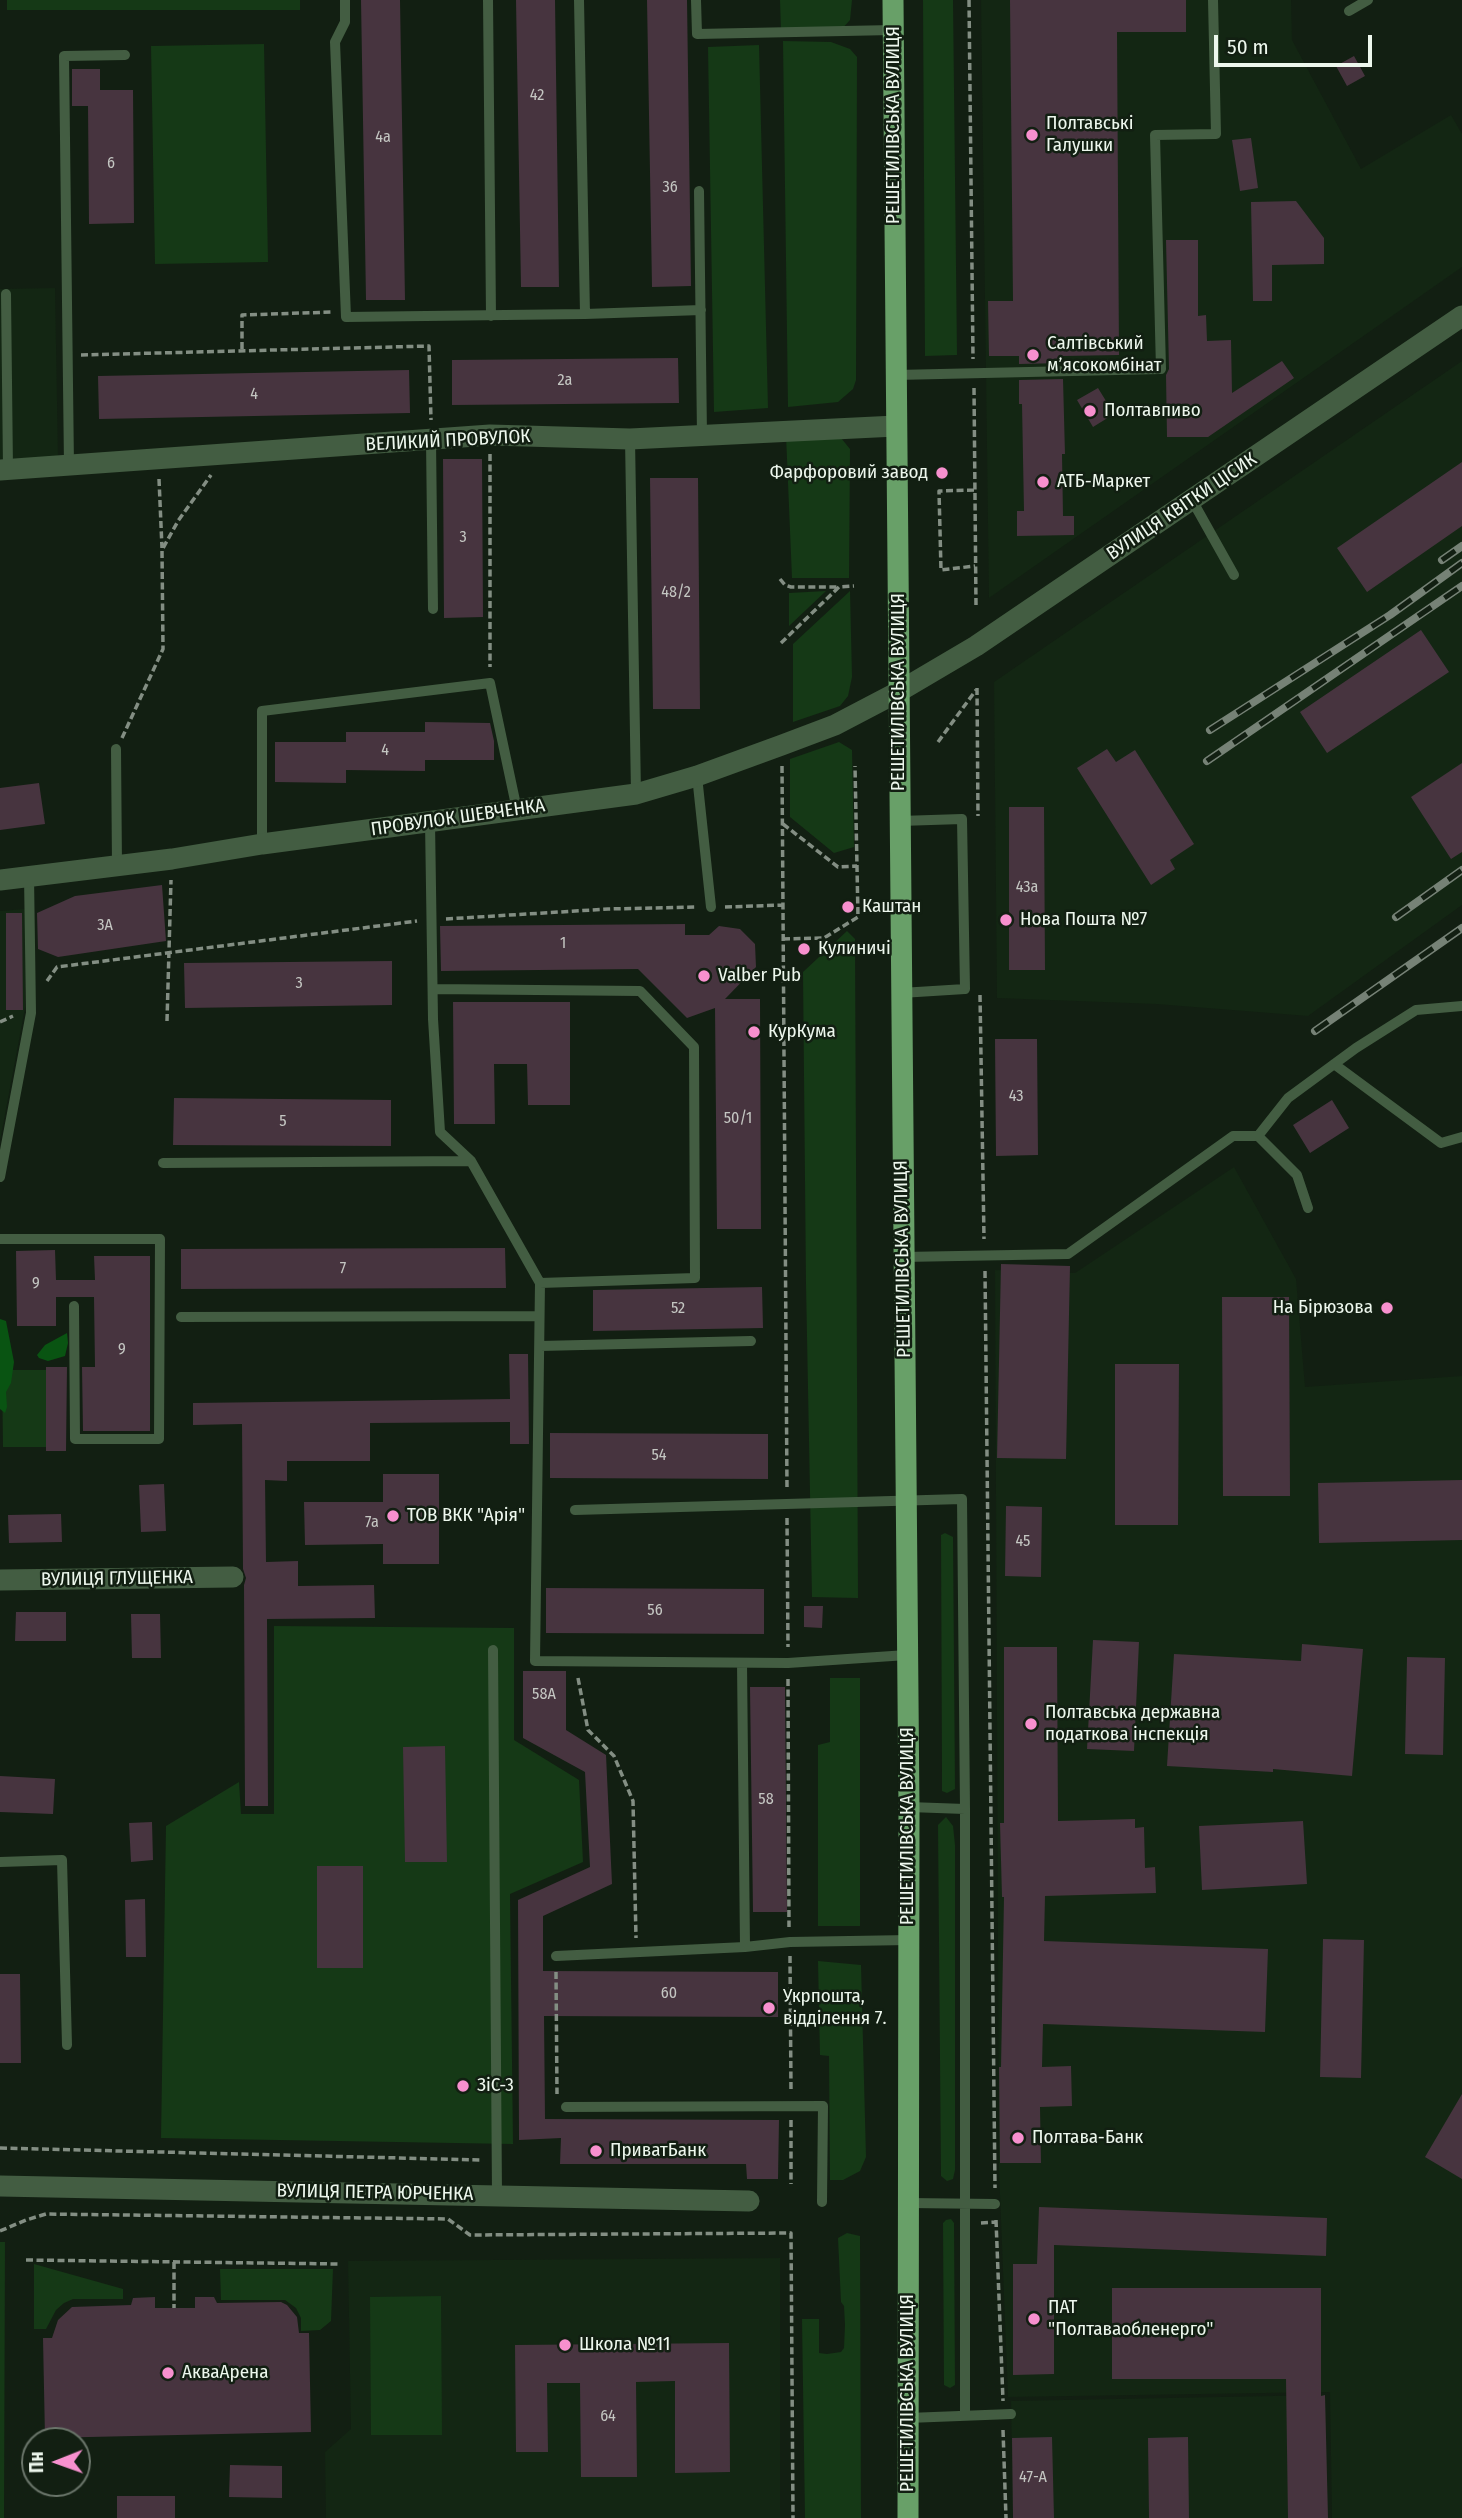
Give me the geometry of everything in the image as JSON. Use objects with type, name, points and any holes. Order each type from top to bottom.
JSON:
[{"type":"main road","name":"РЕШЕТИЛІВСЬКА ВУЛИЦЯ","points":[[893,0],[909,1807],[908,2518]]},
{"type":"street","name":"ВУЛИЦЯ КВІТКИ ЦІСИК","points":[[898,692],[976,646],[1462,317]]},
{"type":"street","name":"ВЕЛИКИЙ ПРОВУЛОК","points":[[4,470],[489,435],[630,439],[896,426]]},
{"type":"street","name":"ПРОВУЛОК ШЕВЧЕНКА","points":[[0,880],[172,859],[262,844],[636,794],[697,776],[835,725],[898,692]]},
{"type":"street","name":"ВУЛИЦЯ ГЛУЩЕНКА","points":[[0,1580],[233,1577]]},
{"type":"street","name":"ВУЛИЦЯ ПЕТРА ЮРЧЕНКА","points":[[0,2186],[749,2201]]},
{"type":"lane","points":[[345,0],[345,22],[335,42],[345,317],[701,310]]},
{"type":"lane","points":[[488,0],[491,316]]},
{"type":"lane","points":[[579,0],[585,314]]},
{"type":"lane","points":[[696,0],[697,34],[893,30]]},
{"type":"lane","points":[[896,375],[1161,369],[1156,135],[1216,134],[1213,0]]},
{"type":"lane","points":[[1349,12],[1368,0]]},
{"type":"lane","points":[[69,466],[64,57],[125,55]]},
{"type":"lane","points":[[699,191],[702,436]]},
{"type":"lane","points":[[4,470],[6,294]]},
{"type":"lane","points":[[630,439],[636,794]]},
{"type":"lane","points":[[431,440],[433,609]]},
{"type":"lane","points":[[1192,500],[1234,575]]},
{"type":"lane","points":[[262,844],[262,711],[490,683],[517,810]]},
{"type":"lane","points":[[116,749],[117,866]]},
{"type":"lane","points":[[697,776],[711,907]]},
{"type":"lane","points":[[900,821],[962,819],[965,989],[901,993]]},
{"type":"lane","points":[[430,822],[433,989],[440,1132],[471,1161],[540,1283],[535,1661],[788,1663],[907,1655]]},
{"type":"lane","points":[[0,1177],[30,1006],[29,877]]},
{"type":"lane","points":[[433,989],[640,991],[694,1047],[695,1278],[540,1283]]},
{"type":"lane","points":[[1258,1136],[1288,1098],[1416,1010],[1462,1006]]},
{"type":"lane","points":[[1334,1064],[1441,1143],[1462,1137]]},
{"type":"lane","points":[[903,1257],[1069,1254],[1233,1136],[1258,1136],[1297,1175],[1308,1208]]},
{"type":"lane","points":[[163,1163],[471,1161]]},
{"type":"lane","points":[[0,1239],[160,1239],[159,1439],[75,1439],[74,1307]]},
{"type":"lane","points":[[181,1317],[539,1316]]},
{"type":"lane","points":[[540,1346],[751,1341]]},
{"type":"lane","points":[[575,1510],[962,1499],[965,2416]]},
{"type":"lane","points":[[493,1650],[497,2196]]},
{"type":"lane","points":[[742,1663],[745,1947]]},
{"type":"lane","points":[[909,1807],[965,1810]]},
{"type":"lane","points":[[0,1861],[62,1860],[67,2045]]},
{"type":"lane","points":[[556,1956],[745,1947],[790,1942],[909,1940]]},
{"type":"lane","points":[[566,2107],[823,2106],[822,2202]]},
{"type":"lane","points":[[908,2203],[995,2204]]},
{"type":"lane","points":[[908,2417],[1007,2414]]},
{"type":"path","points":[[970,0],[976,606]]},
{"type":"path","points":[[242,350],[242,315],[345,312]]},
{"type":"path","points":[[67,355],[429,346],[431,440]]},
{"type":"path","points":[[489,435],[490,683]]},
{"type":"path","points":[[162,550],[178,522],[225,455]]},
{"type":"path","points":[[116,749],[163,649],[159,460]]},
{"type":"path","points":[[975,490],[939,491],[941,570],[975,566]]},
{"type":"path","points":[[780,579],[791,587],[853,586]]},
{"type":"path","points":[[781,643],[839,587]]},
{"type":"path","points":[[937,742],[977,688],[978,819]]},
{"type":"path","points":[[782,756],[791,2185]]},
{"type":"path","points":[[783,939],[824,938],[858,917],[855,766]]},
{"type":"path","points":[[782,822],[838,867],[857,866]]},
{"type":"path","points":[[167,1021],[172,859]]},
{"type":"path","points":[[0,1022],[30,1006],[57,967],[432,919],[608,909],[783,905]]},
{"type":"path","points":[[980,989],[995,2204],[1007,2414],[1006,2518]]},
{"type":"path","points":[[575,1662],[588,1730],[614,1756],[632,1801],[636,1953]]},
{"type":"path","points":[[556,1956],[557,2108],[566,2107]]},
{"type":"path","points":[[0,2148],[497,2161]]},
{"type":"path","points":[[0,2231],[46,2214],[448,2219],[470,2235],[792,2233],[793,2518]]},
{"type":"path","points":[[26,2260],[340,2264]]},
{"type":"path","points":[[174,2262],[174,2308]]},
{"type":"shaded area","points":[[981,0],[1291,0],[1292,40],[1361,169],[1451,115],[1462,134],[1462,267],[989,598]]},
{"type":"shaded area","points":[[55,288],[58,458],[0,459],[0,289]]},
{"type":"shaded area","points":[[1462,361],[1462,905],[1308,1016],[1156,1004],[997,998],[994,682]]},
{"type":"shaded area","points":[[25,909],[25,1008],[0,1141],[0,911]]},
{"type":"shaded area","points":[[1234,1167],[1296,1279],[1305,1387],[1462,1376],[1462,2518],[1332,2518],[1330,2392],[1008,2397],[999,2169],[995,1270],[1075,1273]]},
{"type":"shaded area","name":"Школа №11","points":[[780,2258],[780,2518],[326,2518],[325,2452],[351,2429],[348,2261]]},
{"type":"shaded area","points":[[1325,2395],[1328,2518],[1013,2518],[1011,2401]]},
{"type":"green space","points":[[7,0],[300,0],[300,10],[7,10]]},
{"type":"green space","points":[[780,0],[852,0],[850,20],[842,29],[781,31]]},
{"type":"green space","points":[[923,0],[953,0],[957,355],[925,356]]},
{"type":"green space","points":[[783,41],[831,42],[850,49],[857,57],[856,380],[853,389],[838,402],[788,407]]},
{"type":"green space","points":[[264,44],[268,262],[155,264],[151,46]]},
{"type":"green space","points":[[759,45],[768,408],[714,412],[708,47]]},
{"type":"green space","points":[[786,435],[841,438],[850,449],[849,578],[792,578]]},
{"type":"green space","points":[[826,591],[789,626],[789,593]]},
{"type":"green space","points":[[850,591],[852,677],[848,696],[840,706],[793,722],[793,644]]},
{"type":"green space","points":[[839,742],[852,750],[854,847],[834,853],[790,817],[790,759]]},
{"type":"green space","points":[[847,931],[855,939],[858,1598],[812,1597],[806,1284],[803,972]]},
{"type":"green space","points":[[0,1319],[6,1321],[14,1362],[11,1383],[6,1392],[5,1413],[0,1409]]},
{"type":"green space","points":[[67,1333],[65,1356],[48,1361],[39,1358],[37,1355],[45,1345]]},
{"type":"green space","points":[[2,1370],[46,1370],[46,1447],[3,1447]]},
{"type":"green space","points":[[945,1533],[953,1537],[955,1789],[947,1793],[942,1791],[941,1535]]},
{"type":"green space","points":[[274,1626],[514,1628],[514,1740],[579,1780],[583,1862],[510,1894],[513,2144],[161,2138],[166,1826],[239,1782],[241,1814],[274,1814]]},
{"type":"green space","points":[[830,1678],[860,1678],[860,1926],[818,1926],[818,1745],[830,1742]]},
{"type":"green space","points":[[946,1817],[953,1826],[955,1845],[955,2170],[953,2179],[947,2181],[941,2176],[938,1825]]},
{"type":"green space","points":[[818,1961],[861,1965],[866,2157],[860,2171],[843,2180],[830,2180],[829,2056],[820,2055]]},
{"type":"green space","points":[[951,2219],[954,2223],[955,2385],[950,2388],[944,2385],[943,2223]]},
{"type":"green space","points":[[847,2233],[860,2236],[861,2518],[805,2518],[802,2319],[819,2319],[819,2353],[841,2352],[844,2348],[845,2325],[844,2306],[841,2302],[838,2238]]},
{"type":"green space","points":[[0,2242],[5,2242],[4,2518],[0,2518]]},
{"type":"green space","points":[[34,2264],[123,2289],[123,2299],[73,2299],[56,2310],[46,2329],[34,2329]]},
{"type":"green space","points":[[220,2269],[333,2269],[331,2321],[320,2330],[301,2331],[301,2318],[296,2308],[285,2300],[221,2300]]},
{"type":"green space","points":[[441,2296],[442,2435],[371,2435],[370,2297]]},
{"type":"building","points":[[361,0],[400,0],[405,300],[366,300]]},
{"type":"building","points":[[516,0],[555,0],[559,287],[521,287]]},
{"type":"building","points":[[647,0],[687,0],[691,286],[652,287]]},
{"type":"building","points":[[1010,0],[1186,0],[1186,32],[1117,32],[1119,355],[1063,356],[1063,363],[1019,364],[1019,356],[989,356],[988,301],[1013,301]]},
{"type":"building","points":[[1354,56],[1365,76],[1347,86],[1336,66]]},
{"type":"building","points":[[72,69],[100,69],[100,90],[133,90],[134,223],[89,224],[88,106],[72,106]]},
{"type":"building","points":[[1251,138],[1258,188],[1240,191],[1232,140]]},
{"type":"building","points":[[1296,201],[1324,238],[1324,264],[1272,265],[1272,301],[1253,301],[1251,202]]},
{"type":"building","points":[[1166,240],[1198,240],[1198,316],[1206,315],[1207,341],[1231,340],[1232,393],[1282,361],[1294,378],[1208,437],[1167,437],[1166,375],[1169,369]]},
{"type":"building","points":[[678,358],[679,403],[452,405],[452,360]]},
{"type":"building","points":[[409,370],[410,413],[99,419],[98,376]]},
{"type":"building","name":"АТБ-Маркет","points":[[1063,379],[1063,516],[1074,516],[1074,535],[1017,536],[1017,511],[1024,511],[1019,380]]},
{"type":"building","points":[[1098,388],[1114,414],[1093,427],[1077,400]]},
{"type":"building","points":[[443,459],[482,459],[483,617],[444,618]]},
{"type":"building","points":[[1462,462],[1462,526],[1367,592],[1337,548]]},
{"type":"building","points":[[650,478],[698,478],[700,709],[653,709]]},
{"type":"building","points":[[1421,630],[1449,672],[1327,753],[1300,712]]},
{"type":"building","points":[[425,722],[490,723],[494,760],[425,760],[425,771],[346,770],[346,783],[275,782],[275,742],[346,742],[346,732],[425,732]]},
{"type":"building","points":[[1107,749],[1116,762],[1135,750],[1194,844],[1170,860],[1175,869],[1151,885],[1077,768]]},
{"type":"building","points":[[1462,763],[1462,852],[1451,859],[1411,797]]},
{"type":"building","points":[[39,783],[45,824],[0,830],[0,788]]},
{"type":"building","points":[[1009,807],[1044,807],[1045,970],[1009,970]]},
{"type":"building","points":[[162,885],[166,941],[58,957],[38,949],[37,913],[75,896]]},
{"type":"building","points":[[6,913],[22,913],[23,1010],[6,1010]]},
{"type":"building","points":[[685,924],[685,935],[709,935],[719,926],[740,929],[755,944],[756,967],[725,999],[760,999],[761,1229],[717,1229],[715,1008],[687,1018],[638,969],[441,971],[440,926]]},
{"type":"building","points":[[392,961],[392,1005],[185,1008],[184,963]]},
{"type":"building","points":[[453,1002],[570,1002],[570,1105],[528,1105],[527,1064],[494,1064],[495,1124],[454,1124]]},
{"type":"building","points":[[995,1039],[1037,1039],[1038,1155],[996,1156]]},
{"type":"building","points":[[174,1098],[391,1100],[391,1146],[173,1145]]},
{"type":"building","points":[[1332,1100],[1349,1128],[1310,1153],[1293,1125]]},
{"type":"building","points":[[505,1248],[506,1288],[181,1289],[181,1249]]},
{"type":"building","points":[[55,1250],[56,1280],[95,1280],[94,1256],[150,1256],[150,1431],[83,1431],[82,1367],[95,1367],[94,1297],[56,1297],[56,1326],[17,1326],[16,1251]]},
{"type":"building","points":[[1001,1264],[1070,1266],[1066,1459],[997,1458]]},
{"type":"building","points":[[762,1287],[763,1328],[593,1331],[593,1290]]},
{"type":"building","points":[[1222,1297],[1289,1297],[1290,1496],[1223,1496]]},
{"type":"building","points":[[509,1354],[528,1354],[529,1444],[510,1444],[510,1422],[370,1423],[370,1461],[287,1461],[287,1481],[265,1480],[266,1562],[298,1561],[298,1586],[374,1585],[375,1618],[267,1619],[268,1806],[245,1806],[246,1578],[243,1569],[242,1424],[193,1425],[193,1403],[510,1399]]},
{"type":"building","points":[[1115,1364],[1179,1364],[1178,1525],[1115,1525]]},
{"type":"building","points":[[46,1367],[67,1367],[66,1451],[46,1451]]},
{"type":"building","points":[[550,1433],[768,1434],[768,1479],[550,1478]]},
{"type":"building","points":[[383,1474],[439,1474],[439,1564],[383,1564],[383,1544],[305,1545],[304,1502],[383,1502]]},
{"type":"building","points":[[1462,1480],[1462,1540],[1319,1543],[1318,1483]]},
{"type":"building","points":[[164,1484],[166,1531],[141,1532],[139,1485]]},
{"type":"building","points":[[1006,1506],[1042,1507],[1041,1577],[1005,1576]]},
{"type":"building","points":[[61,1514],[62,1542],[9,1543],[8,1515]]},
{"type":"building","points":[[546,1588],[764,1589],[764,1634],[546,1633]]},
{"type":"building","points":[[804,1606],[823,1606],[822,1628],[804,1627]]},
{"type":"building","points":[[16,1612],[66,1612],[66,1641],[15,1641]]},
{"type":"building","points":[[131,1614],[160,1614],[161,1658],[132,1658]]},
{"type":"building","points":[[1093,1640],[1139,1642],[1134,1751],[1087,1749]]},
{"type":"building","points":[[1302,1644],[1363,1649],[1352,1776],[1273,1769],[1273,1772],[1167,1766],[1174,1654],[1301,1661]]},
{"type":"building","points":[[1004,1647],[1057,1647],[1058,1821],[1135,1819],[1135,1828],[1144,1827],[1145,1868],[1155,1867],[1156,1893],[1045,1896],[1044,1941],[1268,1949],[1265,2032],[1043,2024],[1042,2067],[1071,2066],[1072,2106],[1040,2107],[1041,2163],[1000,2163],[999,2067],[1004,1897],[1000,1823],[1004,1823]]},
{"type":"building","points":[[1407,1657],[1445,1658],[1443,1755],[1405,1754]]},
{"type":"building","points":[[523,1671],[566,1671],[566,1730],[606,1755],[612,1884],[543,1916],[543,1971],[778,1972],[778,2017],[544,2016],[545,2119],[779,2120],[778,2179],[747,2179],[746,2164],[560,2164],[561,2138],[519,2140],[518,1900],[590,1867],[585,1772],[523,1738]]},
{"type":"building","points":[[750,1687],[785,1687],[787,1912],[753,1912]]},
{"type":"building","points":[[445,1746],[447,1862],[405,1862],[403,1747]]},
{"type":"building","points":[[0,1776],[55,1779],[53,1814],[0,1812]]},
{"type":"building","points":[[1303,1821],[1307,1884],[1202,1890],[1199,1826]]},
{"type":"building","points":[[152,1822],[153,1860],[131,1862],[129,1823]]},
{"type":"building","points":[[317,1866],[363,1866],[363,1968],[317,1968]]},
{"type":"building","points":[[145,1899],[146,1957],[126,1957],[125,1900]]},
{"type":"building","points":[[1323,1939],[1364,1940],[1361,2078],[1320,2077]]},
{"type":"building","points":[[0,1974],[20,1974],[21,2063],[0,2063]]},
{"type":"building","points":[[1462,2094],[1462,2179],[1425,2157]]},
{"type":"building","points":[[1039,2207],[1327,2218],[1326,2256],[1054,2245],[1054,2374],[1013,2375],[1013,2264],[1037,2264]]},
{"type":"building","points":[[1112,2288],[1321,2288],[1321,2396],[1325,2395],[1328,2518],[1288,2518],[1286,2379],[1112,2379]]},
{"type":"building","points":[[155,2297],[155,2308],[195,2308],[195,2297],[214,2297],[217,2303],[281,2302],[287,2305],[297,2317],[299,2333],[309,2333],[311,2432],[91,2437],[91,2427],[45,2427],[43,2338],[52,2338],[58,2320],[72,2307],[131,2305],[133,2298]]},
{"type":"building","points":[[729,2343],[730,2472],[675,2473],[675,2381],[636,2382],[637,2477],[581,2477],[580,2383],[547,2383],[548,2452],[516,2452],[515,2345]]},
{"type":"building","points":[[1052,2437],[1054,2518],[1013,2518],[1012,2438]]},
{"type":"building","points":[[1188,2437],[1189,2518],[1149,2518],[1148,2438]]},
{"type":"building","points":[[230,2465],[282,2466],[282,2498],[229,2497]]},
{"type":"building","points":[[117,2496],[175,2496],[175,2518],[117,2518]]},
{"type":"railway","points":[[1442,560],[1462,546]]},
{"type":"railway","points":[[1210,730],[1390,615],[1462,563]]},
{"type":"railway","points":[[1207,761],[1462,586]]},
{"type":"railway","points":[[1396,917],[1462,870]]},
{"type":"railway","points":[[1315,1031],[1462,928]]},
{"type":"place","name":"Полтавські Галушки","points":[[1032,135]]},
{"type":"place","name":"Салтівський мʼясокомбінат","points":[[1033,355]]},
{"type":"place","name":"Полтавпиво","points":[[1090,411]]},
{"type":"place","name":"Фарфоровий завод","points":[[942,473]]},
{"type":"place","name":"АТБ-Маркет","points":[[1043,482]]},
{"type":"place","name":"Каштан","points":[[848,907]]},
{"type":"place","name":"Нова Пошта №7","points":[[1006,920]]},
{"type":"place","name":"Кулиничі","points":[[804,949]]},
{"type":"place","name":"Valber Pub","points":[[704,976]]},
{"type":"place","name":"КурКума","points":[[754,1032]]},
{"type":"place","name":"На Бірюзова","points":[[1387,1308]]},
{"type":"place","name":"ТОВ ВКК \"Арія\"","points":[[393,1516]]},
{"type":"place","name":"Полтавська державна податкова інспекція","points":[[1031,1724]]},
{"type":"place","name":"Укрпошта, відділення 7.","points":[[769,2008]]},
{"type":"place","name":"ЗіС-3","points":[[463,2086]]},
{"type":"place","name":"Полтава-Банк","points":[[1018,2138]]},
{"type":"place","name":"ПриватБанк","points":[[596,2151]]},
{"type":"place","name":"ПАТ \"Полтаваобленерго\"","points":[[1034,2319]]},
{"type":"place","name":"Школа №11","points":[[565,2345]]},
{"type":"place","name":"АкваАрена","points":[[168,2373]]}]
